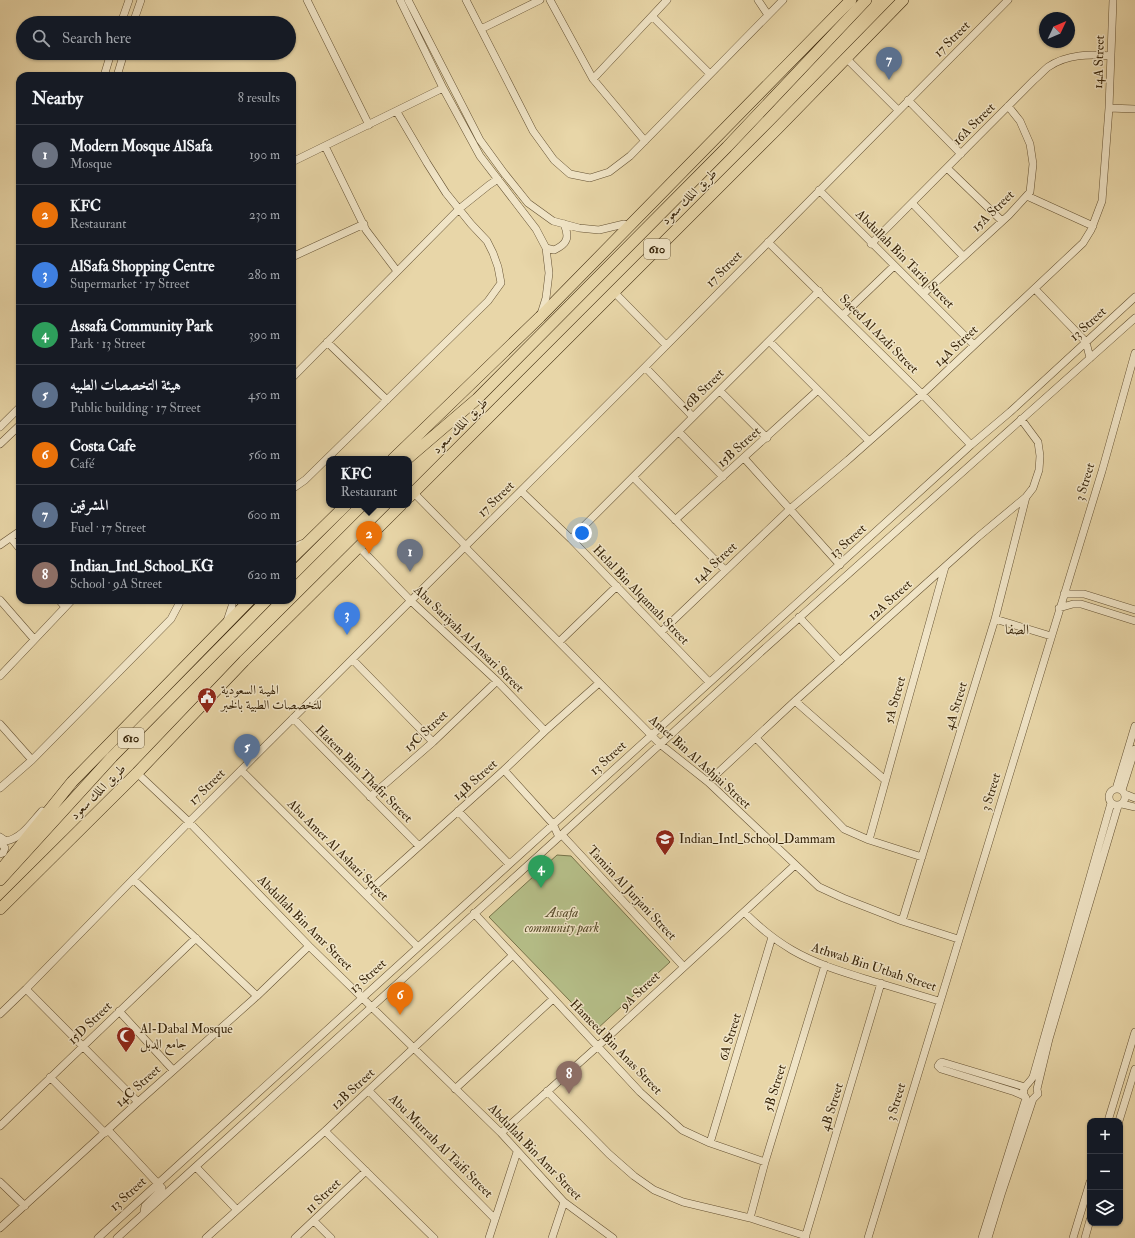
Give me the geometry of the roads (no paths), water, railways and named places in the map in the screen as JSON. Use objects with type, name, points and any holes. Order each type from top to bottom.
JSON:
[{"type":"main road","points":[[396,456],[540,317],[851,0]]},
{"type":"main road","name":"طريق الملك سعود","points":[[410,456],[482,393],[728,146],[866,0]]},
{"type":"main road","name":"طريق الملك سعود","points":[[412,493],[904,0]]},
{"type":"main road","points":[[296,554],[343,508]]},
{"type":"main road","points":[[296,571],[359,508]]},
{"type":"main road","name":"طريق الملك سعود","points":[[0,909],[137,773],[244,661],[398,508]]},
{"type":"main road","points":[[0,871],[72,782],[246,604]]},
{"type":"main road","name":"طريق الملك سعود","points":[[0,880],[112,758],[263,604]]},
{"type":"street","points":[[124,16],[130,0]]},
{"type":"street","points":[[135,16],[141,0]]},
{"type":"street","points":[[307,0],[369,125]]},
{"type":"street","points":[[400,0],[443,88],[480,156],[536,229],[546,248],[549,273],[546,298],[540,317]]},
{"type":"street","points":[[408,0],[480,140],[528,203],[553,222],[579,228],[599,230],[624,224]]},
{"type":"street","points":[[466,0],[533,131],[554,160],[570,174],[590,178],[608,172],[630,156],[783,0]]},
{"type":"street","points":[[481,29],[540,0]]},
{"type":"street","points":[[550,0],[593,79],[644,141]]},
{"type":"street","points":[[593,79],[667,0]]},
{"type":"street","points":[[758,0],[768,15]]},
{"type":"street","name":"17 Street","points":[[0,1014],[134,880],[189,822],[645,367],[1008,0]]},
{"type":"street","name":"14A Street","points":[[661,632],[790,510],[922,394],[1035,289],[1083,242],[1093,226],[1102,201],[1109,108],[1113,0]]},
{"type":"street","points":[[652,16],[710,74]]},
{"type":"street","name":"16A Street","points":[[871,244],[1008,106],[1049,67],[1068,58],[1088,54],[1111,56]]},
{"type":"street","points":[[846,58],[898,110]]},
{"type":"street","points":[[105,72],[109,60]]},
{"type":"street","points":[[118,72],[122,60]]},
{"type":"street","points":[[296,160],[397,112],[443,88]]},
{"type":"street","points":[[908,100],[961,154]]},
{"type":"street","name":"15A Street","points":[[923,294],[1002,221],[1030,192],[1033,164],[1030,144],[1020,121],[1008,106]]},
{"type":"street","points":[[1109,108],[1135,109]]},
{"type":"street","points":[[330,456],[488,301],[501,283],[498,267],[487,241],[446,193],[397,112]]},
{"type":"street","points":[[325,146],[366,230],[397,272]]},
{"type":"street","points":[[947,168],[1002,221]]},
{"type":"street","points":[[296,374],[459,209],[498,179]]},
{"type":"street","name":"Abdullah Bin Tariq Street","points":[[819,190],[871,244],[974,345]]},
{"type":"street","points":[[1027,196],[1093,226]]},
{"type":"street","points":[[912,203],[964,256]]},
{"type":"street","points":[[296,255],[364,224]]},
{"type":"street","points":[[546,248],[554,250],[562,246],[568,235],[564,224]]},
{"type":"street","name":"Saeed Al Azdi Street","points":[[768,242],[819,291],[971,445]]},
{"type":"street","points":[[843,315],[894,266]]},
{"type":"street","points":[[1035,289],[1086,342],[1090,358]]},
{"type":"street","name":"16B Street","points":[[571,539],[819,291]]},
{"type":"street","points":[[614,292],[666,345]]},
{"type":"street","name":"13 Street","points":[[98,1238],[1134,298]]},
{"type":"street","name":"13 Street","points":[[117,1238],[474,913],[561,836],[799,617],[1135,318]]},
{"type":"street","points":[[769,341],[869,442]]},
{"type":"street","points":[[328,342],[387,400]]},
{"type":"street","name":"3 Street","points":[[868,1238],[1102,471],[1135,353]]},
{"type":"street","points":[[645,367],[693,417]]},
{"type":"street","name":"15B Street","points":[[675,520],[818,390]]},
{"type":"street","points":[[720,391],[766,438]]},
{"type":"street","points":[[0,427],[16,411]]},
{"type":"street","name":"12A Street","points":[[708,782],[795,701],[978,537],[1026,497],[1033,488],[1039,470],[1040,456],[1038,442],[1021,419]]},
{"type":"street","points":[[0,444],[16,429]]},
{"type":"street","points":[[679,432],[723,477]]},
{"type":"street","points":[[744,458],[840,565]]},
{"type":"street","points":[[296,486],[305,480],[326,460]]},
{"type":"street","points":[[633,477],[725,570]]},
{"type":"street","name":"Helal Bin Alqamah Street","points":[[521,491],[571,539],[710,682]]},
{"type":"street","name":"Amer Bin Al Ashjai Street","points":[[412,495],[465,546],[651,736],[708,782],[819,887],[902,921],[958,940]]},
{"type":"street","name":"4A Street","points":[[902,921],[995,619],[1026,497]]},
{"type":"street","points":[[0,545],[16,535]]},
{"type":"street","points":[[11,538],[16,544]]},
{"type":"street","points":[[296,546],[308,542]]},
{"type":"street","name":"Abu Sariyah Al Ansari Street","points":[[359,547],[411,601],[497,681],[545,731]]},
{"type":"street","name":"5A Street","points":[[869,840],[945,567]]},
{"type":"street","points":[[559,642],[617,586]]},
{"type":"street","points":[[1059,608],[1073,604],[1081,604],[1132,620],[1133,610],[1084,594],[1064,594]]},
{"type":"street","points":[[1081,604],[1084,594]]},
{"type":"street","points":[[0,600],[34,639]]},
{"type":"street","points":[[0,676],[68,604]]},
{"type":"street","points":[[0,788],[32,760],[171,619],[179,604]]},
{"type":"street","points":[[225,626],[232,604]]},
{"type":"street","points":[[799,617],[840,661]]},
{"type":"street","points":[[995,619],[1051,636]]},
{"type":"street","points":[[353,660],[433,742]]},
{"type":"street","name":"15C Street","points":[[370,797],[433,742],[497,681]]},
{"type":"street","name":"14B Street","points":[[366,894],[600,683]]},
{"type":"street","points":[[795,701],[885,780]]},
{"type":"street","name":"Hatem Bim Thafir Street","points":[[293,718],[419,846]]},
{"type":"street","points":[[0,724],[32,760]]},
{"type":"street","points":[[1117,804],[1124,802],[1121,791],[1135,726]]},
{"type":"street","points":[[756,738],[844,829],[869,840],[922,857]]},
{"type":"street","points":[[1121,791],[1135,749]]},
{"type":"street","name":"Abu Amer Al Ashari Street","points":[[241,770],[418,947]]},
{"type":"street","points":[[504,770],[554,824],[561,836]]},
{"type":"street","name":"Abdullah Bin Amr Street","points":[[137,773],[189,822],[309,946],[501,1133],[564,1202],[613,1238]]},
{"type":"street","points":[[0,838],[6,842],[14,840],[24,832],[52,801],[72,782]]},
{"type":"street","points":[[1135,798],[1121,791],[1110,793],[1109,800],[1117,804],[1135,807]]},
{"type":"street","points":[[1028,1098],[1023,1091],[1033,1077],[1117,804]]},
{"type":"street","points":[[1037,1089],[1032,1084],[1026,1086],[942,1062],[938,1066],[941,1069],[1015,1092],[1028,1098],[1038,1094],[1037,1089],[1051,1032],[1117,804]]},
{"type":"street","points":[[458,811],[509,864]]},
{"type":"street","name":"Tamim Al Jurjani Street","points":[[561,836],[684,967]]},
{"type":"street","points":[[0,842],[5,848],[3,853],[0,854]]},
{"type":"street","name":"9A Street","points":[[501,1133],[745,913],[795,865]]},
{"type":"street","points":[[134,880],[257,996]]},
{"type":"street","name":"Hameed Bin Anas Street","points":[[474,913],[640,1092],[682,1130],[710,1143],[765,1162]]},
{"type":"street","name":"Athwab Bin Utbah Street","points":[[745,913],[772,937],[792,950],[825,965],[940,1001]]},
{"type":"street","name":"6A Street","points":[[710,1143],[772,937]]},
{"type":"street","name":"15D Street","points":[[0,1126],[196,938]]},
{"type":"street","name":"14C Street","points":[[0,1228],[257,996],[309,946]]},
{"type":"street","name":"12B Street","points":[[206,1238],[369,1091],[513,955]]},
{"type":"street","name":"5B Street","points":[[750,1218],[765,1162],[825,965]]},
{"type":"street","name":"4B Street","points":[[806,1237],[881,983]]},
{"type":"street","points":[[26,989],[138,1102]]},
{"type":"street","points":[[455,1089],[553,999]]},
{"type":"street","points":[[119,1011],[174,1070]]},
{"type":"street","points":[[1109,1118],[1135,1032]]},
{"type":"street","points":[[1120,1118],[1135,1069]]},
{"type":"street","points":[[50,1077],[162,1188],[145,1206],[144,1214]]},
{"type":"street","name":"Abu Murrah Al Taifi Street","points":[[369,1091],[495,1219]]},
{"type":"street","points":[[547,1092],[609,1154],[634,1176],[654,1190],[683,1202],[750,1218],[806,1237]]},
{"type":"street","points":[[982,1238],[1028,1098]]},
{"type":"street","points":[[988,1238],[1028,1098]]},
{"type":"street","points":[[325,1131],[429,1236]]},
{"type":"street","points":[[489,1238],[517,1152]]},
{"type":"street","points":[[196,1167],[237,1210]]},
{"type":"street","name":"11 Street","points":[[295,1238],[366,1171]]},
{"type":"street","points":[[0,1182],[25,1206]]},
{"type":"street","points":[[1073,1238],[1088,1190]]},
{"type":"street","points":[[552,1238],[564,1202]]},
{"type":"street","points":[[314,1221],[331,1238]]},
{"type":"street","points":[[1085,1238],[1088,1226]]},
{"type":"place","name":"المشرقين","points":[[889,80]]},
{"type":"place","name":"KFC","points":[[369,554]]},
{"type":"place","name":"Modern Mosque AlSafa","points":[[410,572]]},
{"type":"place","name":"AlSafa Shopping Centre","points":[[347,635]]},
{"type":"place","name":"الهيىة السعودية للتخصصات الطبية بالخبر","points":[[207,714]]},
{"type":"place","name":"هيئة التخصصات الطبيه","points":[[247,767]]},
{"type":"place","name":"Indian_Intl_School_Dammam","points":[[665,856]]},
{"type":"place","name":"Assafa Community Park","points":[[541,888]]},
{"type":"place","name":"Costa Cafe","points":[[400,1015]]},
{"type":"place","name":"Al-Dabal Mosque جامع الدبل","points":[[126,1053]]},
{"type":"place","name":"Indian_Intl_School_KG","points":[[569,1094]]},
{"type":"district","name":"الصفا","points":[[1017,629]]},
{"type":"park label","name":"Assafa community park","points":[[562,920]]}]
